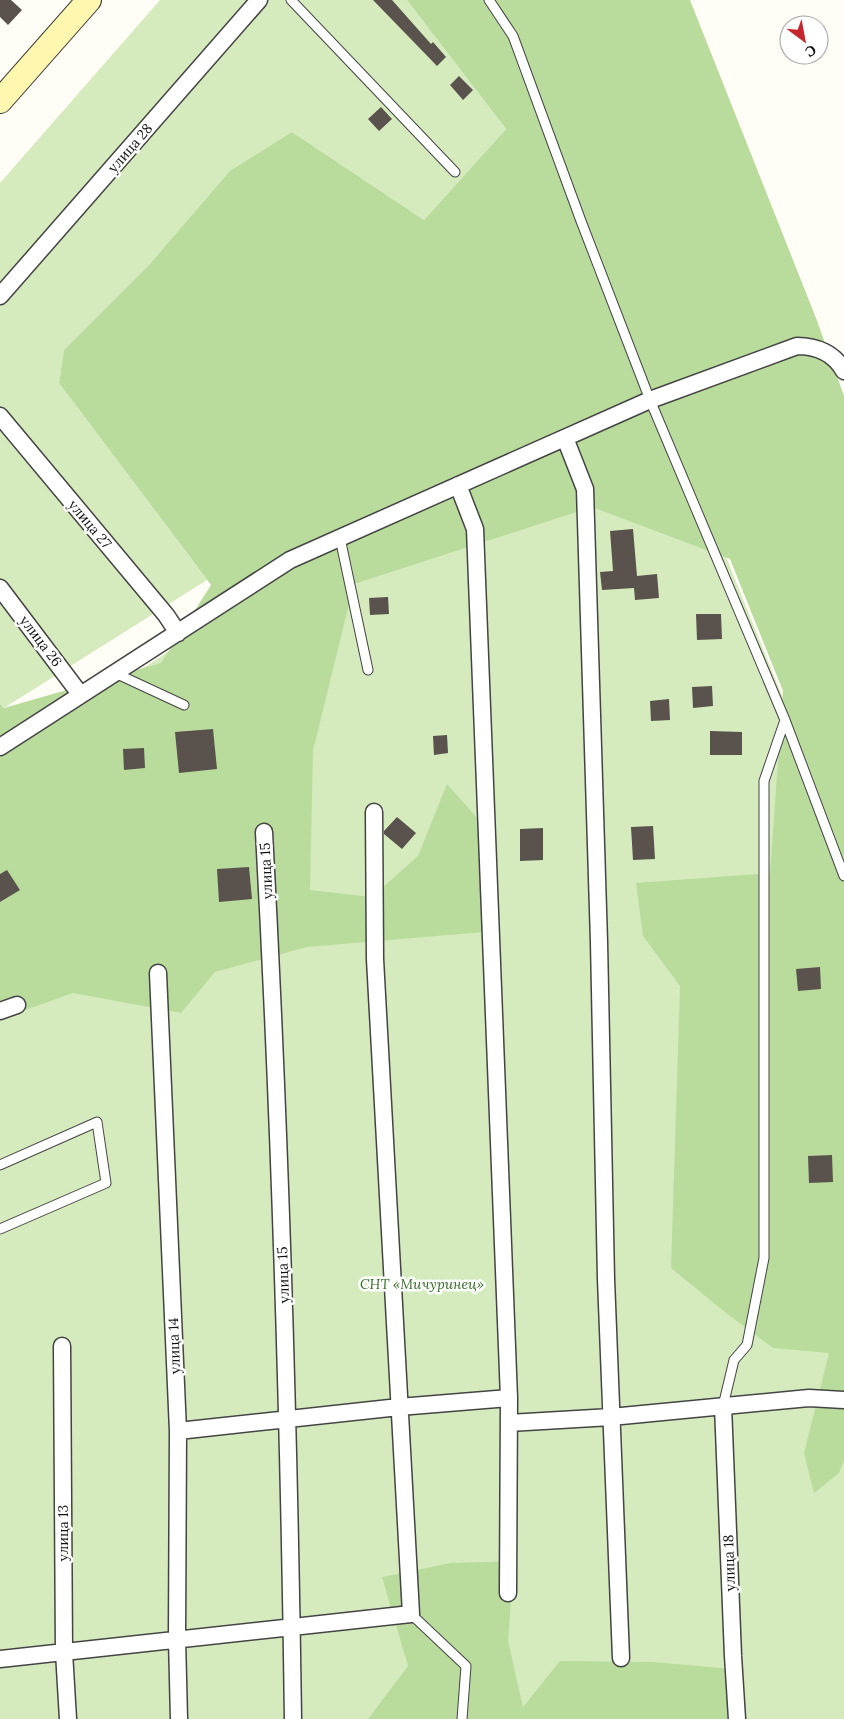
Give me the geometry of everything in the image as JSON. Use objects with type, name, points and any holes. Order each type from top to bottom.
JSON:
[{"type":"main road","points":[[0,101],[89,0]]},
{"type":"street","name":"улица 28","points":[[0,296],[259,0]]},
{"type":"street","points":[[0,748],[80,694],[290,560],[650,400],[797,346],[811,346],[826,352],[844,371]]},
{"type":"street","name":"улица 27","points":[[0,416],[166,615],[178,633]]},
{"type":"street","points":[[565,438],[585,489],[600,942],[605,1259],[621,1658]]},
{"type":"street","points":[[458,485],[475,528],[509,1398],[508,1593]]},
{"type":"street","name":"улица 26","points":[[0,588],[80,694]]},
{"type":"street","points":[[0,1659],[411,1614],[375,959],[374,812]]},
{"type":"street","name":"улица 15","points":[[264,832],[273,996],[288,1419],[292,1719]]},
{"type":"street","name":"улица 14","points":[[158,973],[178,1431],[177,1639],[179,1719]]},
{"type":"street","points":[[0,1011],[17,1005]]},
{"type":"street","name":"улица 13","points":[[62,1346],[64,1652],[68,1719]]},
{"type":"street","points":[[178,1431],[399,1407],[509,1398]]},
{"type":"street","points":[[509,1423],[611,1418],[809,1398],[844,1400]]},
{"type":"street","name":"улица 18","points":[[723,1406],[737,1719]]},
{"type":"lane","points":[[291,0],[455,172]]},
{"type":"lane","points":[[489,0],[513,36],[650,400],[785,720],[844,876]]},
{"type":"lane","points":[[340,538],[368,670]]},
{"type":"lane","points":[[115,672],[184,705]]},
{"type":"lane","points":[[723,1406],[734,1360],[747,1345],[764,1258],[764,781],[785,720]]},
{"type":"lane","points":[[0,1165],[97,1122],[106,1183],[0,1229]]},
{"type":"lane","points":[[411,1614],[466,1666],[462,1719]]},
{"type":"green space","points":[[160,0],[407,0],[506,129],[424,220],[292,132],[150,264],[64,350],[59,383],[207,580],[4,708],[0,704],[0,183]]},
{"type":"green space","points":[[407,0],[690,0],[816,318],[844,396],[844,1460],[839,1473],[814,1493],[804,1453],[829,1353],[773,1348],[671,1268],[680,986],[643,936],[636,883],[770,873],[783,691],[730,559],[592,507],[354,584],[313,751],[310,890],[372,897],[418,856],[447,784],[478,819],[484,932],[307,947],[215,972],[181,1013],[73,993],[0,1019],[0,704],[4,708],[161,663],[211,585],[59,383],[64,350],[150,264],[230,171],[292,132],[424,220],[506,129]]},
{"type":"green space","name":"СНТ «Мичуринец»","points":[[667,411],[844,849],[844,1719],[0,1719],[0,763],[261,590]]},
{"type":"green space","points":[[514,1561],[508,1641],[523,1707],[560,1661],[653,1662],[732,1669],[730,1719],[368,1719],[408,1666],[382,1577],[451,1563]]},
{"type":"building","points":[[0,0],[11,0],[22,10],[8,25],[0,17]]},
{"type":"building","points":[[373,0],[392,0],[431,44],[433,42],[446,57],[437,66]]},
{"type":"building","points":[[459,76],[473,90],[463,100],[450,85]]},
{"type":"building","points":[[381,107],[392,119],[379,131],[368,119]]},
{"type":"building","points":[[633,529],[637,576],[657,574],[659,598],[635,600],[634,588],[602,590],[600,572],[613,571],[610,531]]},
{"type":"building","points":[[388,597],[389,614],[370,615],[369,598]]},
{"type":"building","points":[[696,614],[721,614],[722,639],[697,640]]},
{"type":"building","points":[[712,686],[713,706],[693,708],[692,687]]},
{"type":"building","points":[[669,699],[670,720],[651,721],[650,701]]},
{"type":"building","points":[[213,729],[217,769],[179,773],[175,732]]},
{"type":"building","points":[[710,731],[742,732],[742,755],[710,755]]},
{"type":"building","points":[[447,735],[448,753],[434,755],[433,736]]},
{"type":"building","points":[[144,748],[145,768],[124,770],[123,749]]},
{"type":"building","points":[[397,817],[416,833],[402,849],[384,834],[384,831]]},
{"type":"building","points":[[653,826],[655,859],[633,860],[631,827]]},
{"type":"building","points":[[543,828],[543,860],[520,861],[520,829]]},
{"type":"building","points":[[249,867],[252,899],[219,902],[217,869]]},
{"type":"building","points":[[7,870],[20,890],[0,902],[0,874]]},
{"type":"building","points":[[820,967],[821,989],[798,991],[796,969]]},
{"type":"building","points":[[832,1155],[833,1182],[809,1183],[808,1156]]}]
